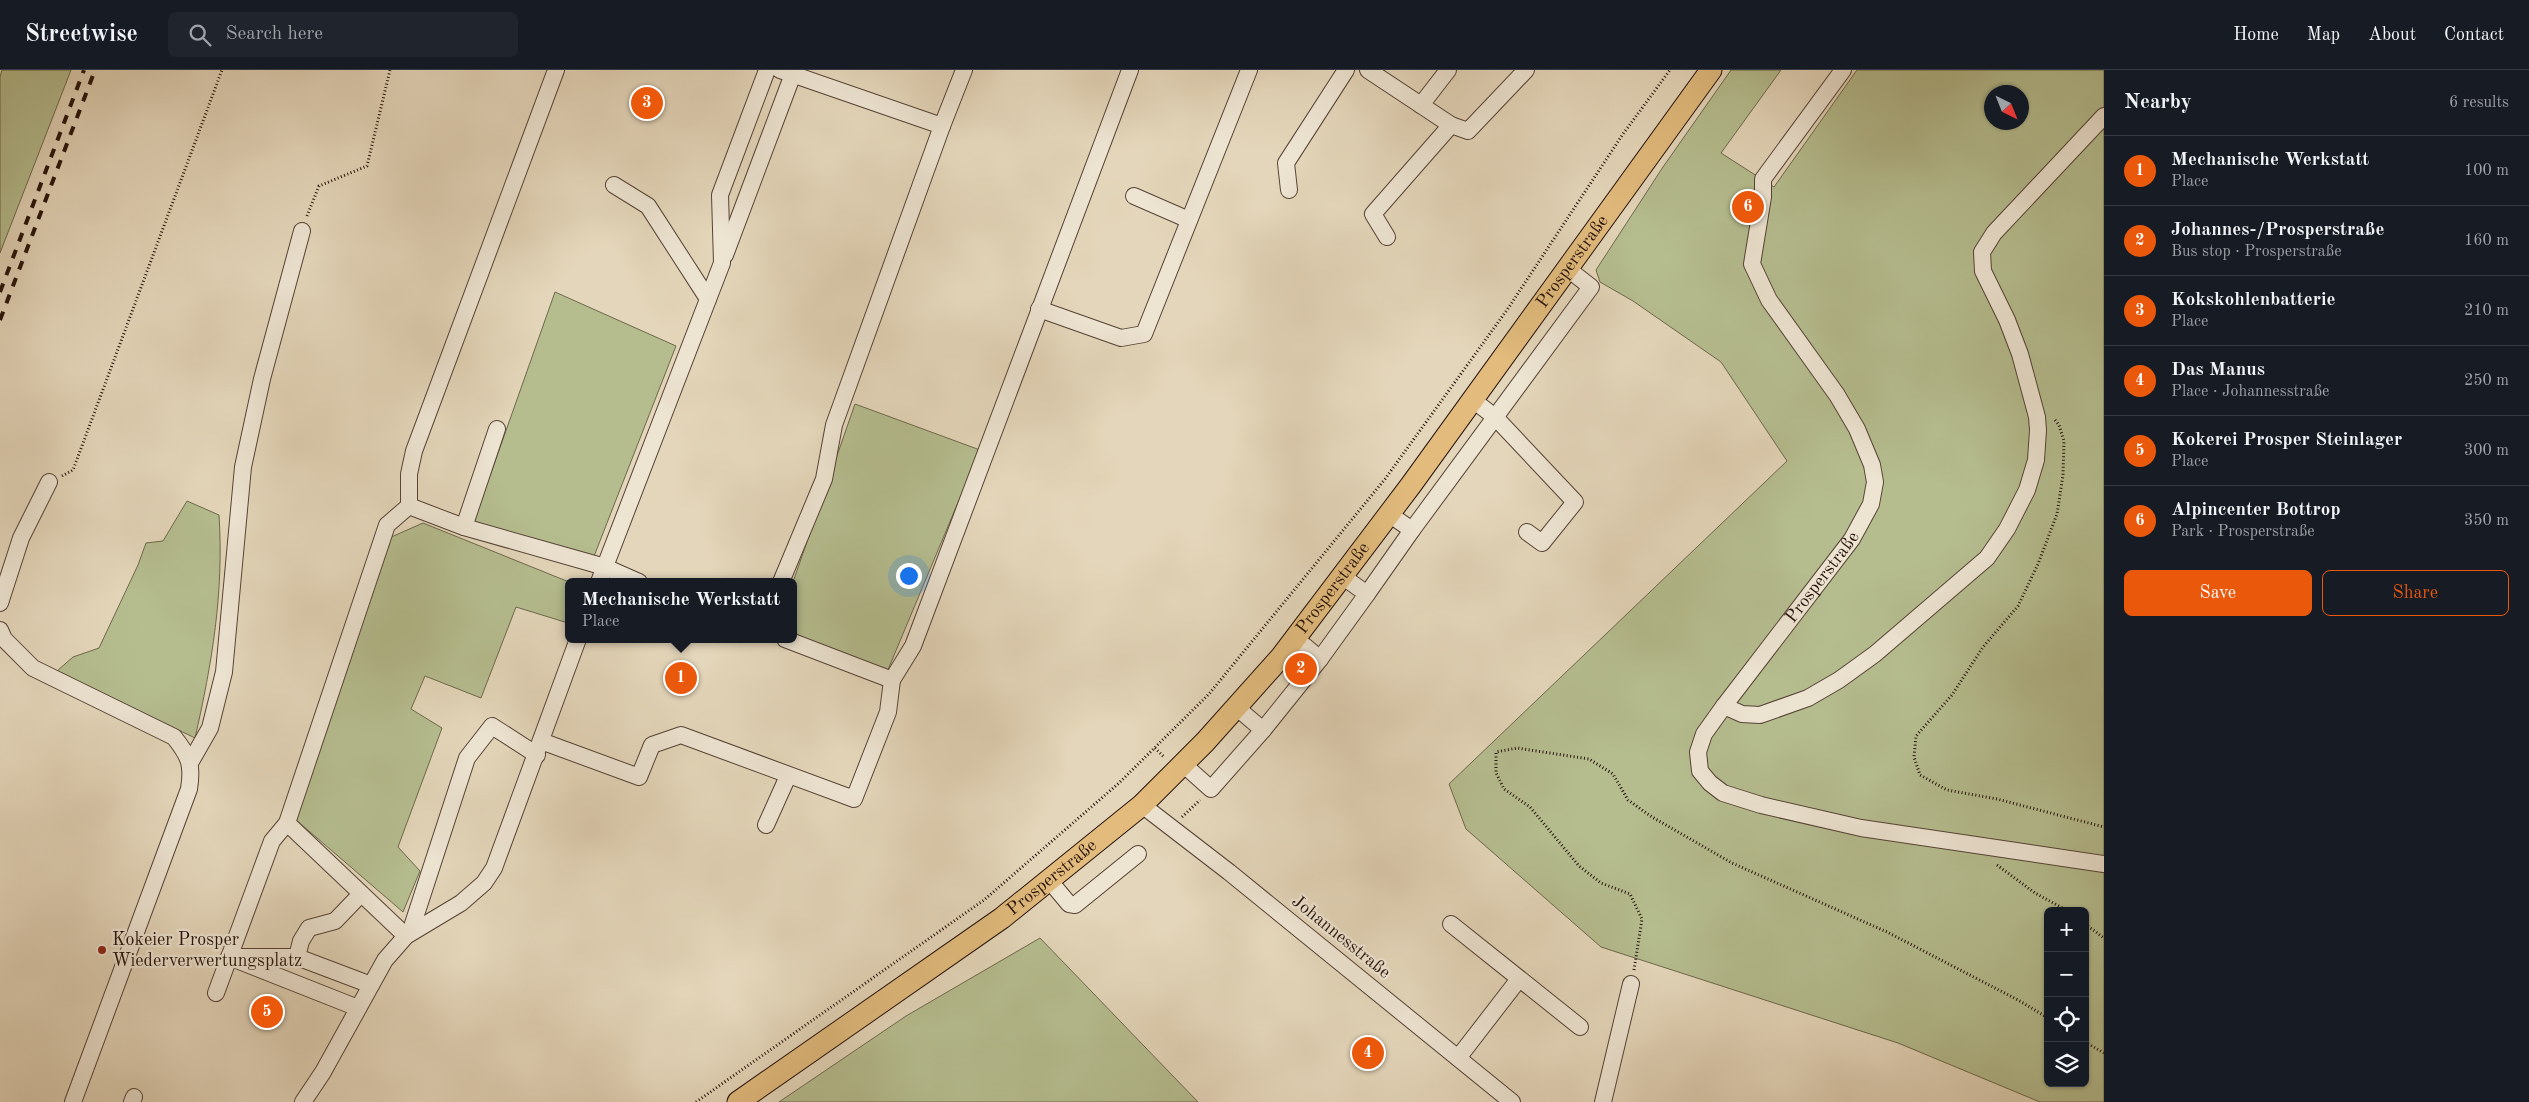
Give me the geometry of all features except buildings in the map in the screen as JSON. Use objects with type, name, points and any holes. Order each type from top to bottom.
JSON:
[{"type":"main road","name":"Prosperstraße","points":[[747,1099],[994,924],[1142,805],[1183,764],[1236,707],[1295,638],[1473,400],[1711,70]]},
{"type":"street","points":[[409,506],[409,474],[414,451],[556,70]]},
{"type":"street","points":[[722,263],[720,195],[767,70]]},
{"type":"street","points":[[783,578],[824,479],[834,425],[964,70]]},
{"type":"street","points":[[408,935],[467,758],[492,726],[539,748],[639,777],[652,745],[681,735],[854,799],[888,712],[892,680],[913,646],[1130,70]]},
{"type":"street","points":[[1040,309],[1121,338],[1144,334],[1249,70]]},
{"type":"street","points":[[1289,190],[1286,163],[1346,70]]},
{"type":"street","points":[[1368,70],[1450,125],[1468,131],[1526,70]]},
{"type":"street","points":[[1421,105],[1448,70]]},
{"type":"street","name":"Prosperstraße","points":[[1843,70],[1763,179],[1763,197],[1752,264],[1769,300],[1837,395],[1857,429],[1872,465],[1875,482],[1871,504],[1852,539],[1829,572],[1704,734],[1698,752],[1700,771],[1710,783],[1723,793],[1761,806],[1861,828],[1969,845],[2023,850],[2104,864]]},
{"type":"street","points":[[602,574],[722,263],[786,72],[942,126]]},
{"type":"street","points":[[1724,706],[1742,714],[1760,715],[1808,698],[1839,680],[1874,654],[1987,558],[2008,529],[2027,490],[2036,460],[2037,417],[2020,354],[2007,320],[1983,271],[1982,252],[1994,233],[2104,116]]},
{"type":"street","points":[[1387,237],[1373,214],[1450,125]]},
{"type":"street","points":[[614,184],[648,206],[708,299]]},
{"type":"street","points":[[1134,196],[1190,220]]},
{"type":"street","points":[[190,763],[210,728],[224,672],[243,467],[262,380],[302,231]]},
{"type":"street","points":[[1183,764],[1211,790],[1263,730],[1320,659],[1412,530],[1591,287],[1568,269]]},
{"type":"street","points":[[1473,400],[1495,417],[1575,502],[1542,543],[1527,532]]},
{"type":"street","points":[[464,527],[496,429]]},
{"type":"street","points":[[0,603],[21,538],[49,482]]},
{"type":"street","points":[[409,506],[464,527],[602,574],[620,578]]},
{"type":"street","points":[[216,993],[272,841],[287,824],[386,525],[409,506]]},
{"type":"street","points":[[1389,514],[1412,530]]},
{"type":"street","points":[[1342,576],[1366,594]]},
{"type":"street","points":[[0,630],[4,639],[33,668],[174,737],[187,754],[192,771],[189,789],[73,1102]]},
{"type":"street","points":[[1295,638],[1320,659]]},
{"type":"street","points":[[303,1102],[385,960],[408,935],[461,903],[484,883],[494,868],[577,643]]},
{"type":"street","points":[[795,643],[892,680]]},
{"type":"street","points":[[1236,707],[1263,730]]},
{"type":"street","points":[[766,825],[788,776]]},
{"type":"street","name":"Johannesstraße","points":[[1142,805],[1230,872],[1512,1102]]},
{"type":"street","points":[[287,824],[408,935]]},
{"type":"street","points":[[1049,880],[1069,904],[1075,905],[1138,854]]},
{"type":"street","points":[[297,957],[301,941],[308,928],[335,920],[362,894]]},
{"type":"street","points":[[1451,924],[1580,1026]]},
{"type":"street","points":[[229,957],[297,957],[371,985]]},
{"type":"street","points":[[229,957],[358,1008]]},
{"type":"street","points":[[1458,1058],[1519,979]]},
{"type":"street","points":[[1603,1102],[1631,984]]},
{"type":"path","points":[[49,482],[73,470],[222,70]]},
{"type":"path","points":[[302,231],[319,186],[367,166],[390,70]]},
{"type":"path","points":[[696,1102],[984,900],[1119,783],[1209,694],[1384,478],[1507,310],[1623,134],[1670,70]]},
{"type":"path","points":[[2037,417],[2053,419],[2059,425],[2064,441],[2063,475],[2057,514],[2038,564],[2018,606],[1983,647],[1952,695],[1916,736],[1914,757],[1920,775],[1947,790],[2015,804],[2104,827]]},
{"type":"path","points":[[1631,984],[1642,919],[1630,894],[1601,883],[1579,866],[1530,807],[1504,788],[1496,773],[1496,752],[1517,748],[1589,759],[1613,774],[1628,800],[1644,812],[1732,863],[1887,932],[2018,1000],[2044,1016]]},
{"type":"path","points":[[1969,845],[2035,893],[2061,907]]},
{"type":"path","points":[[2089,927],[2104,938]]},
{"type":"path","points":[[2089,1044],[2104,1053]]},
{"type":"green space","points":[[2,70],[71,70],[0,253],[0,77]]},
{"type":"green space","points":[[1731,70],[1781,70],[1721,153],[1774,187],[1857,70],[2104,70],[2104,1102],[2040,1102],[1898,1043],[1601,947],[1466,829],[1449,784],[1787,461],[1721,362],[1633,301],[1600,282],[1596,270],[1663,167]]},
{"type":"green space","points":[[555,292],[676,346],[591,564],[474,521]]},
{"type":"green space","points":[[855,404],[980,450],[887,672],[797,640],[797,578],[794,578]]},
{"type":"green space","points":[[187,501],[219,515],[220,544],[220,572],[215,628],[207,682],[195,738],[57,671],[73,657],[99,648],[138,565],[146,543],[163,541]]},
{"type":"green space","points":[[423,523],[565,580],[565,622],[516,607],[481,698],[425,676],[411,709],[442,728],[398,847],[420,871],[403,912],[295,819],[389,538]]},
{"type":"green space","points":[[1040,938],[1198,1102],[779,1102],[906,1016]]},
{"type":"railway","points":[[0,292],[84,70]]},
{"type":"railway","points":[[0,320],[95,70]]},
{"type":"place","name":"Kokskohlenbatterie","points":[[647,103]]},
{"type":"place","name":"Alpincenter Bottrop","points":[[1748,207]]},
{"type":"place","name":"Johannes-/Prosperstraße","points":[[1301,669]]},
{"type":"place","name":"Mechanische Werkstatt","points":[[681,678]]},
{"type":"place","name":"Kokeier Prosper Wiederverwertungsplatz","points":[[102,950]]},
{"type":"place","name":"Kokerei Prosper Steinlager","points":[[267,1012]]},
{"type":"place","name":"Das Manus","points":[[1368,1053]]}]
